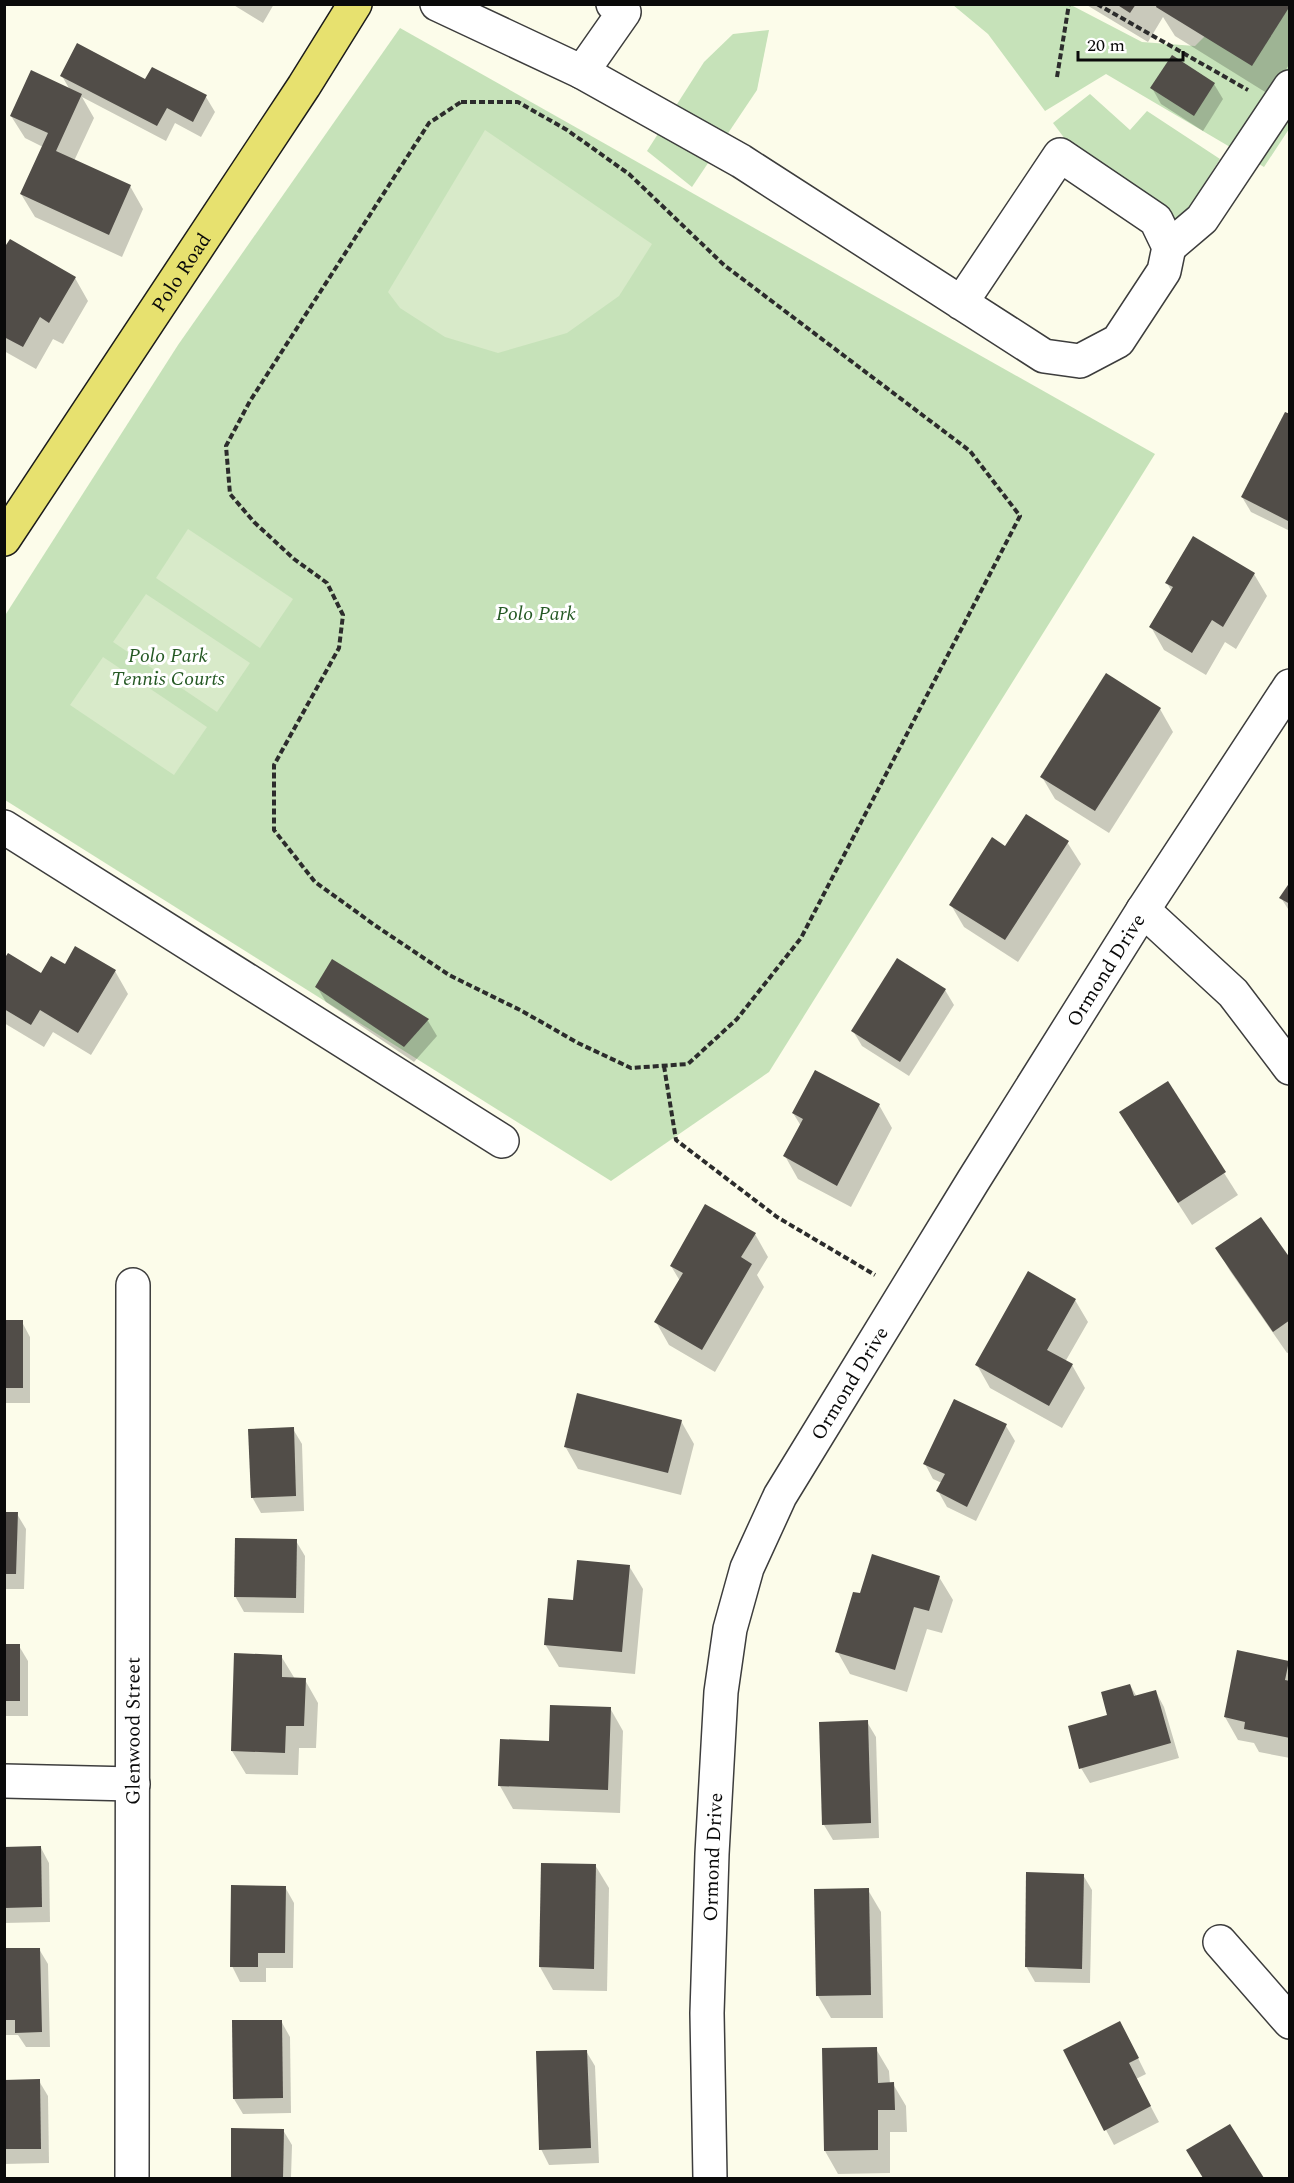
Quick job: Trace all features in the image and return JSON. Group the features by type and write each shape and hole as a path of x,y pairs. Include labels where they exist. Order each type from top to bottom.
{"main road":[{"name":"Polo Road","path":"4,539 355,4"}],"street":[{"path":"437,4 582,72 741,161 961,303 1044,356 1080,361 1118,341 1164,271 1169,247 1156,220 1060,155 961,303"},
{"path":"582,72 618,8"},
{"path":"1169,247 1202,219 1288,90"},
{"name":"Ormond Drive","path":"710,2178 707,2013 721,1692 730,1629 747,1568 780,1496 904,1293 1143,910 1290,686"},
{"path":"4,827 502,1141"},
{"path":"1143,910 1233,993 1290,1068"},
{"name":"Glenwood Street","path":"132,2178 133,1285"},
{"path":"4,1781 133,1784"},
{"path":"1220,1942 1290,2022"}],"path":[{"path":"1057,77 1069,4"},
{"path":"1097,4 1250,91 1288,90"},
{"path":"461,102 518,102 567,130 629,174 724,265 970,451 1020,516 801,939 729,1027 688,1064 664,1065 631,1068 578,1043 522,1011 449,975 315,882 274,830 274,765 339,648 344,615 327,583 294,559 254,522 230,494 226,446 250,401 429,123 461,102"},
{"path":"664,1065 676,1140 777,1217 904,1293"}],"green space":[{"path":"953,5 1071,5 1142,42 1195,46 1236,5 1289,5 1289,129 1264,167 1106,74 1045,111 988,34"},
{"name":"Polo Park","path":"400,28 1155,454 769,1072 611,1181 5,800 4,617 178,345"},
{"path":"769,30 757,90 692,187 647,151 704,62 733,34"},
{"path":"1090,94 1130,130 1147,111 1220,159 1179,224 1086,167 1053,123"},
{"path":"485,130 652,244 619,296 567,333 498,353 445,337 400,308 388,292"},
{"path":"188,529 293,599 260,648 156,578"},
{"name":"Polo Park Tennis Courts","path":"146,594 250,663 217,712 113,642"},
{"path":"103,657 207,727 174,775 70,705"}],"building":[{"path":"1116,4 1136,4 1130,13"},
{"path":"1157,4 1290,4 1290,6 1252,66 1156,7"},
{"path":"77,43 145,79 152,67 207,95 193,122 167,108 157,126 60,76"},
{"path":"1172,55 1215,83 1194,116 1150,88"},
{"path":"31,70 82,94 56,151 131,185 109,235 20,194 48,133 10,116"},
{"path":"10,239 76,277 49,323 40,317 23,347 4,337 4,248"},
{"path":"1285,412 1290,414 1290,522 1241,497"},
{"path":"1193,536 1255,573 1223,627 1212,620 1192,653 1149,627 1173,587 1165,583"},
{"path":"1106,673 1161,708 1095,811 1040,777"},
{"path":"1026,814 1069,841 1005,940 949,905 992,837 1005,846"},
{"path":"1290,882 1290,904 1279,898"},
{"path":"75,946 116,970 78,1033 40,1010 31,1025 4,1009 4,959 8,953 41,973 51,956 65,964"},
{"path":"897,958 946,989 900,1062 851,1031"},
{"path":"332,959 429,1019 404,1047 315,987"},
{"path":"815,1070 880,1104 837,1186 783,1156 803,1119 792,1113"},
{"path":"1168,1081 1226,1172 1178,1203 1119,1112"},
{"path":"705,1204 756,1233 741,1257 752,1264 702,1350 654,1322 683,1273 670,1266"},
{"path":"1261,1217 1290,1258 1290,1320 1273,1332 1215,1248"},
{"path":"1028,1271 1076,1299 1047,1350 1073,1364 1049,1406 975,1365"},
{"path":"4,1320 23,1320 23,1388 4,1388"},
{"path":"577,1393 682,1420 668,1473 564,1447"},
{"path":"954,1399 1007,1424 967,1507 936,1491 945,1474 923,1464"},
{"path":"294,1427 296,1496 251,1498 248,1429"},
{"path":"4,1512 18,1512 16,1574 4,1574"},
{"path":"235,1538 297,1539 296,1598 234,1597"},
{"path":"872,1554 940,1576 929,1611 914,1607 895,1670 835,1652 853,1592 860,1593"},
{"path":"577,1560 630,1565 622,1652 544,1645 548,1598 573,1600"},
{"path":"4,1644 20,1644 20,1701 4,1701"},
{"path":"1237,1650 1289,1661 1285,1680 1290,1681 1290,1738 1244,1729 1245,1722 1224,1717"},
{"path":"234,1653 282,1655 282,1677 306,1678 304,1726 286,1726 285,1753 231,1751"},
{"path":"1130,1684 1134,1696 1156,1690 1171,1743 1079,1769 1068,1726 1107,1715 1101,1692"},
{"path":"550,1705 611,1707 608,1790 498,1786 500,1739 549,1741"},
{"path":"868,1720 871,1823 822,1825 819,1722"},
{"path":"41,1846 42,1907 4,1908 4,1847"},
{"path":"541,1863 596,1864 594,1969 539,1967"},
{"path":"1026,1872 1084,1874 1082,1969 1025,1967"},
{"path":"231,1885 286,1886 285,1953 258,1953 258,1967 230,1967"},
{"path":"869,1888 871,1995 816,1996 814,1889"},
{"path":"4,1948 40,1948 42,2032 15,2033 15,2020 4,2020"},
{"path":"232,2020 282,2020 283,2098 233,2099"},
{"path":"1120,2021 1139,2058 1129,2063 1151,2106 1104,2131 1063,2050"},
{"path":"877,2047 878,2083 894,2082 895,2110 878,2110 878,2150 824,2151 822,2048"},
{"path":"587,2050 591,2148 539,2150 536,2051"},
{"path":"40,2079 41,2149 4,2149 4,2080"},
{"path":"1230,2124 1264,2178 1203,2178 1186,2150"},
{"path":"231,2128 284,2129 283,2178 231,2178"}]}
